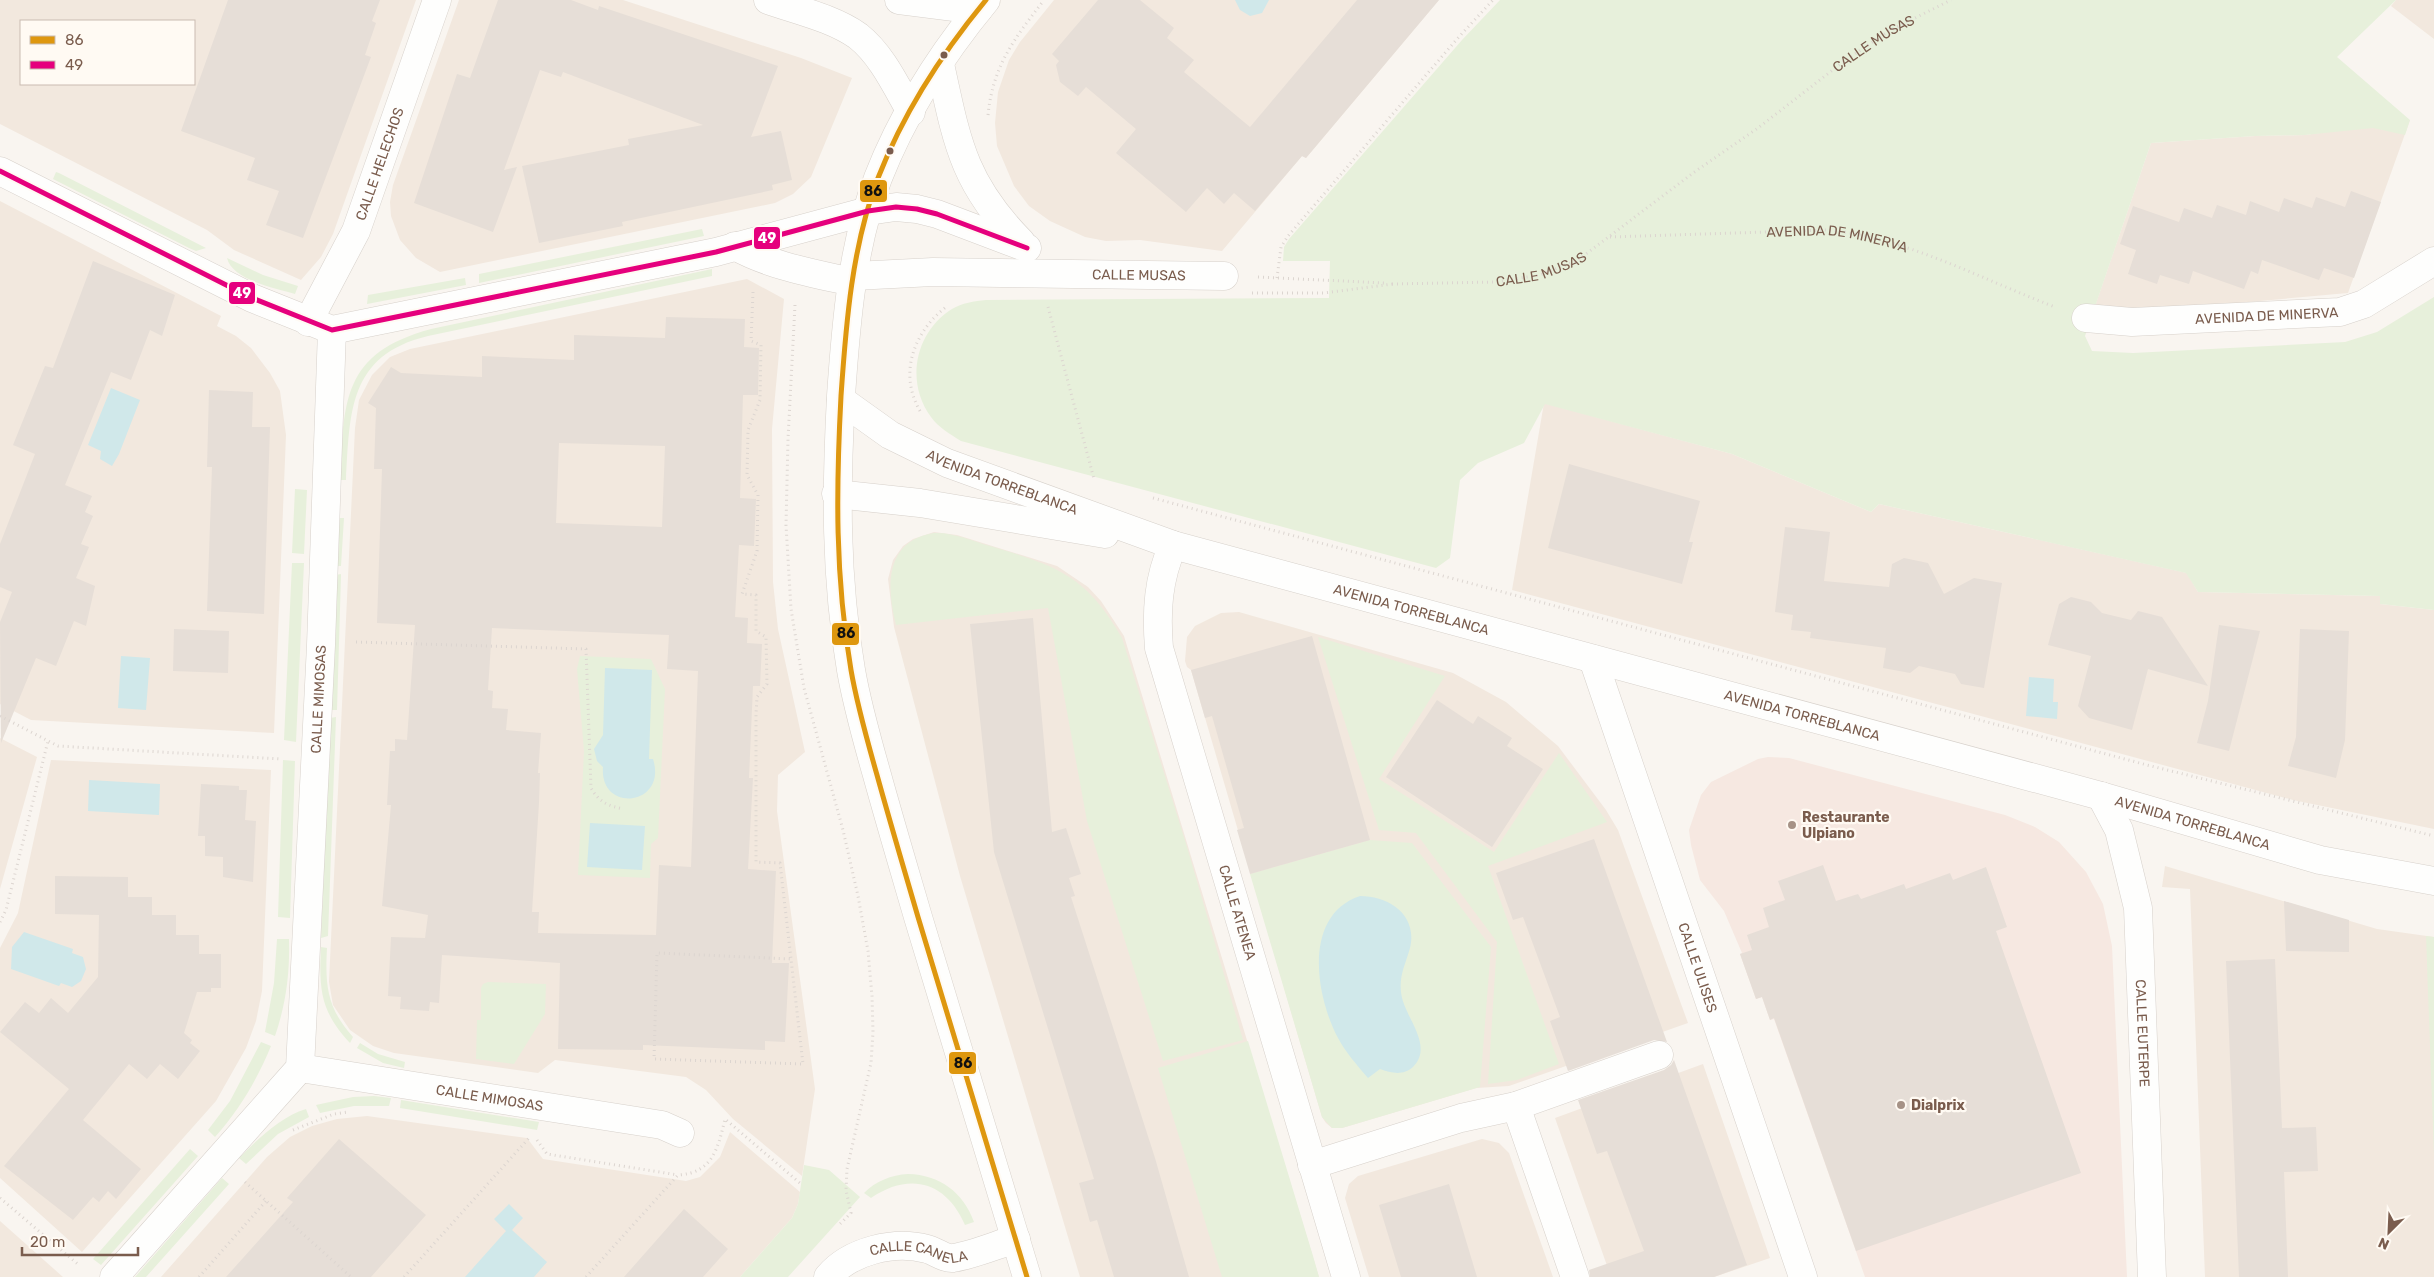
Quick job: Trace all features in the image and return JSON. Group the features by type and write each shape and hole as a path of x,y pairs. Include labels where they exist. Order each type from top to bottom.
{"street":[{"name":"CALLE HELECHOS","path":"320,326 356,231 437,0"},
{"path":"768,0 830,22 857,36 875,53 910,112"},
{"path":"899,0 982,5"},
{"path":"982,5 940,64 910,112 891,149 868,210 853,279 846,329 836,494 841,607 858,701 901,860 1027,1277"},
{"path":"940,64 953,124 972,181 1002,223 1050,272"},
{"path":"0,171 252,298 320,326 716,252 868,210 896,207 917,208 1027,248"},
{"name":"CALLE MUSAS","path":"735,246 754,257 778,265 853,279 933,272 1050,272 1234,285"},
{"name":"AVENIDA DE MINERVA","path":"2086,318 2132,322 2340,312 2364,304 2434,262"},
{"name":"CALLE MIMOSAS","path":"320,326 321,645 300,1068 662,1125 680,1133"},
{"name":"AVENIDA TORREBLANCA","path":"841,400 890,435 947,463 1173,545 2101,796 2320,860 2434,881"},
{"name":"AVENIDA TORREBLANCA","path":"836,494 920,503 1173,545"},
{"name":"CALLE ATENEA","path":"1173,545 1163,568 1158,596 1159,648 1346,1277"},
{"name":"CALLE ULISES","path":"1593,659 1803,1277"},
{"name":"CALLE EUTERPE","path":"2101,796 2119,830 2138,908 2152,1277"},
{"path":"1312,1165 1461,1118 1516,1106 1659,1055"},
{"path":"114,1277 300,1068"},
{"path":"1516,1106 1575,1277"},
{"name":"CALLE CANELA","path":"828,1277 835,1269 852,1257 885,1248 908,1246 928,1249 954,1268 1016,1239"}],"path":[{"path":"989,124 990,94 996,73 1018,34 1044,0"},
{"path":"1278,278 1281,247 1288,236 1457,39 1493,0"},
{"name":"CALLE MUSAS","path":"1234,285 1278,278 1393,284 1496,282 1540,275 1578,260 1843,62 1889,31 1951,0"},
{"name":"AVENIDA DE MINERVA","path":"1610,237 1828,230 1860,233 1894,243 2053,306"},
{"path":"753,282 751,341 761,345 760,400 748,430 747,475 758,495 757,551 742,594 756,596 756,631 766,637 767,684 757,697 756,714 756,862 780,863 792,959 803,1064 654,1059 657,953 792,959"},
{"path":"1234,285 1324,293 1393,284"},
{"path":"794,300 786,525 791,609 804,688 843,830 858,896 868,951 872,996 873,1032 871,1062 847,1169 846,1190 851,1213"},
{"path":"923,416 916,404 910,385 909,365 922,330 936,314 950,304"},
{"path":"1047,304 1095,483 1085,480"},
{"path":"1152,498 2138,763 2301,805 2434,836"},
{"path":"354,642 586,649 591,788 598,799 611,806 624,809"},
{"path":"0,716 58,746 314,761"},
{"path":"0,922 6,910 48,741"},
{"path":"291,1132 305,1124 334,1114 354,1112"},
{"path":"522,1132 532,1134 547,1154 678,1175 698,1170 713,1158 725,1119 801,1184"},
{"path":"404,1277 532,1134"},
{"path":"586,1277 678,1175"},
{"path":"241,1178 351,1277"},
{"path":"0,1198 80,1266"},
{"path":"199,1277 266,1201"}],"shaded area":[{"path":"0,0 416,0 333,234 321,257 301,280 234,250 207,230 0,124"},
{"path":"459,0 623,0 801,58 852,78 811,177 793,194 775,203 440,272 416,258 400,240 391,216 390,202 393,185"},
{"path":"1054,0 1439,0 1306,158 1302,156 1222,251 1140,240 1106,241 1085,237 1050,221 1029,206 1014,186 997,146 995,123 998,92 1009,60 1020,42"},
{"path":"2396,0 2434,0 2434,39 2391,6"},
{"path":"2410,120 2348,293 2148,311 2093,312 2151,143 2255,136 2305,135"},
{"path":"0,201 221,316 217,326 236,336 251,348 270,373 280,391 286,435 274,733 31,720 0,704"},
{"path":"747,279 784,299 772,429 773,582 778,629 805,752 778,775 777,811 815,1089 802,1176 733,1119 706,1090 686,1077 555,1060 538,1073 394,1053 373,1046 350,1030 333,1005 329,982 355,428 359,400 372,375 390,357 410,349"},
{"path":"1544,403 1732,454 1871,512 1879,504 2187,573 2198,592 2380,596 2380,604 2434,610 2434,829 2293,800 1512,590"},
{"path":"934,532 957,535 1057,566 1088,587 1101,601 1124,636 1319,1277 1080,1277 960,876 894,627 888,579 893,560 903,546 913,539"},
{"path":"1239,612 1453,673 1506,702 1558,746 1606,810 1618,830 1688,1023 1509,1086 1476,1088 1342,1128 1332,1128 1326,1123 1322,1117 1191,670 1187,667 1185,661 1187,637 1195,626 1221,613"},
{"path":"0,738 37,757 0,889"},
{"path":"1768,757 1789,758 2005,815 2035,827 2059,842 2086,872 2103,904 2112,946 2127,1277 1865,1277 1774,1019 1770,1020 1762,997 1756,999 1740,954 1742,953 1724,911 1700,880 1691,845 1689,830 1701,795 1711,782 1758,759"},
{"path":"51,760 271,770 262,991 256,1021 246,1048 216,1101 82,1252 0,1178 0,948 18,913"},
{"path":"2165,866 2377,929 2434,937 2434,1277 2205,1277 2190,889 2162,887"},
{"path":"1703,1064 1770,1258 1714,1277 1611,1277 1555,1118"},
{"path":"367,1116 527,1138 543,1159 686,1181 700,1177 720,1157 730,1132 800,1192 798,1204 792,1218 740,1277 161,1277 267,1157 290,1137 312,1126 337,1119"},
{"path":"1482,1139 1499,1143 1509,1153 1553,1277 1369,1277 1345,1198 1349,1184 1358,1176"},
{"path":"0,1221 63,1277 0,1277"}],"green space":[{"path":"1500,0 2396,0 2337,57 2410,120 2405,135 2373,128 2305,135 2255,136 2151,143 2085,336 2092,351 2133,353 2345,342 2377,332 2434,297 2434,610 2380,604 2380,596 2198,592 2186,573 1879,504 1871,512 1732,454 1545,404 1524,443 1478,463 1460,480 1450,558 1436,568 961,441 941,428 931,417 918,389 916,374 922,344 929,331 939,319 952,309 964,304 986,300 1329,298 1330,261 1283,261 1284,247 1462,40"},
{"path":"56,172 206,248 196,251 189,248 53,179"},
{"path":"702,229 704,236 479,283 479,274"},
{"path":"227,258 263,275 298,286 295,294 266,286 245,277 231,266"},
{"path":"712,269 712,276 428,336 402,345 382,357 368,372 358,390 349,432 346,480 340,480 343,426 347,404 354,384 364,366 380,352 402,339 431,329"},
{"path":"465,278 466,285 367,304 368,295"},
{"path":"295,489 307,490 304,554 292,553"},
{"path":"338,518 344,518 341,566 335,566"},
{"path":"934,533 955,535 1052,567 1082,586 1096,600 1122,638 1187,847 1243,1040 1163,1061 1087,821 1048,608 896,625 891,595 893,567 898,555 906,545 918,538"},
{"path":"292,563 304,563 296,742 284,740"},
{"path":"341,574 337,710 331,710 335,575"},
{"path":"1318,637 1445,676 1379,779 1494,852 1559,753 1607,822 1488,866 1559,1064 1517,1080 1488,1084 1497,942 1416,833 1379,830"},
{"path":"580,656 651,659 665,689 658,838 651,844 650,878 578,875 584,751 577,669"},
{"path":"336,717 328,936 321,938 330,718"},
{"path":"283,760 295,761 290,918 278,917"},
{"path":"1370,840 1412,843 1491,947 1480,1087 1342,1128 1332,1128 1322,1117 1250,874"},
{"path":"2426,936 2434,937 2434,1156"},
{"path":"277,939 289,939 289,952 285,1000 275,1036 265,1032 274,983"},
{"path":"321,947 327,948 327,985 333,1006 344,1026 353,1037 350,1043 327,1010 321,987"},
{"path":"488,982 546,984 545,1014 514,1064 476,1059 477,1020 481,1020 481,988 483,984"},
{"path":"1248,1041 1319,1277 1222,1277 1158,1068"},
{"path":"261,1042 271,1046 260,1071 240,1105 215,1137 208,1130 230,1101"},
{"path":"360,1043 378,1054 405,1062 404,1068 383,1063 357,1048"},
{"path":"374,1096 391,1098 389,1106 354,1106 320,1113 316,1105 353,1097"},
{"path":"401,1100 539,1122 537,1130 400,1108"},
{"path":"306,1109 309,1117 278,1134 246,1164 239,1158 278,1123"},
{"path":"190,1149 198,1156 101,1265 93,1259"},
{"path":"804,1165 829,1170 860,1197 788,1277 740,1277 792,1218 798,1204"},
{"path":"908,1174 930,1178 949,1187 964,1202 974,1222 965,1225 957,1210 948,1199 937,1190 925,1185 899,1185 871,1198 864,1193 884,1179"},
{"path":"222,1178 229,1184 146,1277 135,1277"}],"water":[{"path":"1235,0 1269,0 1262,13 1250,16 1240,10"},
{"path":"111,388 140,400 119,454 112,466 100,459 101,451 88,445"},
{"path":"121,656 150,658 146,710 118,708"},
{"path":"605,668 652,670 649,759 653,759 655,775 651,787 643,795 632,798 621,798 611,792 605,782 603,767 597,761 594,749 603,735"},
{"path":"2029,677 2054,679 2053,702 2058,702 2057,719 2026,716"},
{"path":"89,780 160,784 159,815 88,811"},
{"path":"590,823 645,826 642,870 587,867"},
{"path":"1360,896 1381,899 1391,904 1399,910 1410,926 1410,948 1402,975 1401,992 1416,1030 1421,1049 1419,1058 1409,1070 1397,1073 1380,1069 1368,1078 1348,1054 1330,1020 1320,979 1319,958 1322,938 1329,920 1342,906"},
{"path":"24,932 73,949 72,953 83,957 86,969 81,981 72,987 61,983 59,986 11,969 12,947"},
{"path":"509,1204 523,1218 512,1230 547,1262 534,1277 465,1277 506,1231 494,1219"}],"building":[{"path":"228,0 380,0 372,21 376,23 365,55 371,57 303,238 266,225 279,191 247,180 255,158 181,131"},
{"path":"498,0 571,0 598,10 599,6 778,66 751,137 781,131 792,180 772,185 773,190 622,222 623,226 539,243 522,166 629,145 628,139 703,125 563,72 561,77 540,70 504,170 517,167 493,232 414,203 457,74 470,78"},
{"path":"1098,0 1140,0 1174,28 1167,38 1194,60 1184,72 1250,127 1357,0 1439,0 1306,158 1302,156 1255,211 1234,193 1224,204 1207,188 1186,212 1116,153 1136,129 1086,87 1078,96 1060,82 1056,65 1059,61 1052,54"},
{"path":"2351,191 2381,202 2354,278 2324,268 2319,280 2262,260 2258,274 2251,271 2244,289 2193,271 2189,284 2160,275 2157,284 2128,274 2136,250 2120,244 2133,206 2179,222 2184,208 2212,218 2217,205 2246,215 2250,201 2279,212 2284,198 2312,208 2316,197 2345,207"},
{"path":"93,261 175,295 162,336 150,330 131,380 111,372 65,485 92,496 85,512 93,516 81,544 89,547 76,578 95,586 86,626 74,621 56,666 36,658 1,743 0,622 12,592 0,587 0,544 35,454 13,445 45,366 53,368"},
{"path":"666,317 745,319 744,347 759,348 758,395 743,395 740,498 756,499 754,546 739,545 735,617 748,618 747,643 762,644 760,686 753,686 749,778 753,778 748,869 776,871 772,963 789,963 785,1042 765,1041 765,1050 643,1045 643,1050 558,1049 560,963 442,955 439,1003 430,1002 429,1011 400,1009 401,997 388,996 391,937 425,938 428,915 382,906 391,805 387,805 390,751 395,751 395,739 407,740 415,625 377,623 382,469 374,469 376,408 368,403 391,367 401,373 482,377 482,356 574,360 574,335 665,338","holes":["559,443 665,446 662,527 556,523","492,628 669,635 667,669 698,671 691,867 659,865 656,935 538,933 539,912 532,912 539,803 540,773 538,773 541,733 506,730 508,709 492,708 493,691 488,690"]},
{"path":"209,390 253,392 252,427 270,427 264,614 207,611 212,467 207,467"},
{"path":"1569,464 1700,501 1689,542 1693,542 1682,584 1548,548"},
{"path":"1785,527 1830,532 1824,581 1889,587 1892,564 1904,558 1928,563 1944,594 1974,578 2002,583 1984,688 1961,684 1955,674 1919,666 1910,673 1883,668 1886,648 1810,638 1811,632 1791,630 1793,615 1775,612"},
{"path":"2071,597 2091,602 2102,613 2131,620 2138,611 2162,617 2208,686 2148,669 2132,730 2089,718 2078,706 2091,656 2048,645 2059,604"},
{"path":"1033,618 1052,832 1066,828 1081,874 1069,878 1075,896 1071,897 1155,1158 1189,1277 1114,1277 1097,1220 1090,1222 1079,1183 1094,1179 994,852 970,624"},
{"path":"2219,625 2260,631 2229,751 2197,743 2208,701"},
{"path":"174,629 229,631 228,673 173,671"},
{"path":"2300,629 2349,631 2345,740 2336,778 2288,766 2296,737"},
{"path":"1312,636 1370,840 1250,874 1237,830 1244,828 1212,716 1205,718 1191,670"},
{"path":"1437,700 1473,724 1478,716 1512,738 1507,746 1543,769 1492,847 1386,777"},
{"path":"201,784 239,786 239,790 247,790 245,820 256,821 253,882 223,877 223,857 205,856 205,836 198,836"},
{"path":"1594,839 1667,1042 1654,1040 1568,1071 1550,1021 1560,1017 1523,917 1513,920 1496,873"},
{"name":"Dialprix","path":"1823,865 1836,901 1858,894 1861,899 1904,884 1906,889 1950,873 1953,880 1986,867 2007,927 1996,931 2081,1173 1856,1251 1774,1018 1770,1020 1762,997 1756,999 1740,954 1752,950 1747,935 1769,927 1763,908 1785,900 1778,881"},
{"path":"55,876 128,877 128,897 152,897 152,915 176,915 176,935 199,935 199,954 221,954 221,988 211,988 211,992 197,992 184,1033 192,1040 190,1043 200,1051 178,1079 160,1064 147,1079 129,1064 83,1120 141,1169 116,1199 108,1191 99,1202 93,1197 73,1220 4,1166 69,1089 0,1032 25,1002 39,1013 51,998 68,1013 98,977 99,915 55,914"},
{"path":"2284,901 2349,920 2349,952 2286,951"},
{"path":"2275,959 2282,1128 2316,1127 2318,1171 2284,1172 2288,1277 2239,1277 2226,961"},
{"path":"1674,1060 1747,1265 1714,1277 1590,1277 1589,1270 1644,1251 1607,1151 1597,1154 1578,1100 1664,1070"},
{"path":"339,1139 426,1215 371,1277 226,1277 293,1202 287,1198"},
{"path":"1449,1184 1477,1277 1401,1277 1379,1205"},
{"path":"684,1209 728,1249 703,1277 624,1277"}],"transit line":[{"name":"86","path":"986,0 954,41 925,85 899,130 878,178 862,230 848,313 841,396 838,499 839,567 853,683 863,722 918,917 1027,1277"},
{"name":"49","path":"0,171 252,298 332,330 716,252 868,211 896,207 917,209 937,214 1027,248"}],"place":[{"name":"Restaurante Ulpiano","path":"1792,825"},
{"name":"Dialprix","path":"1901,1105"}]}
